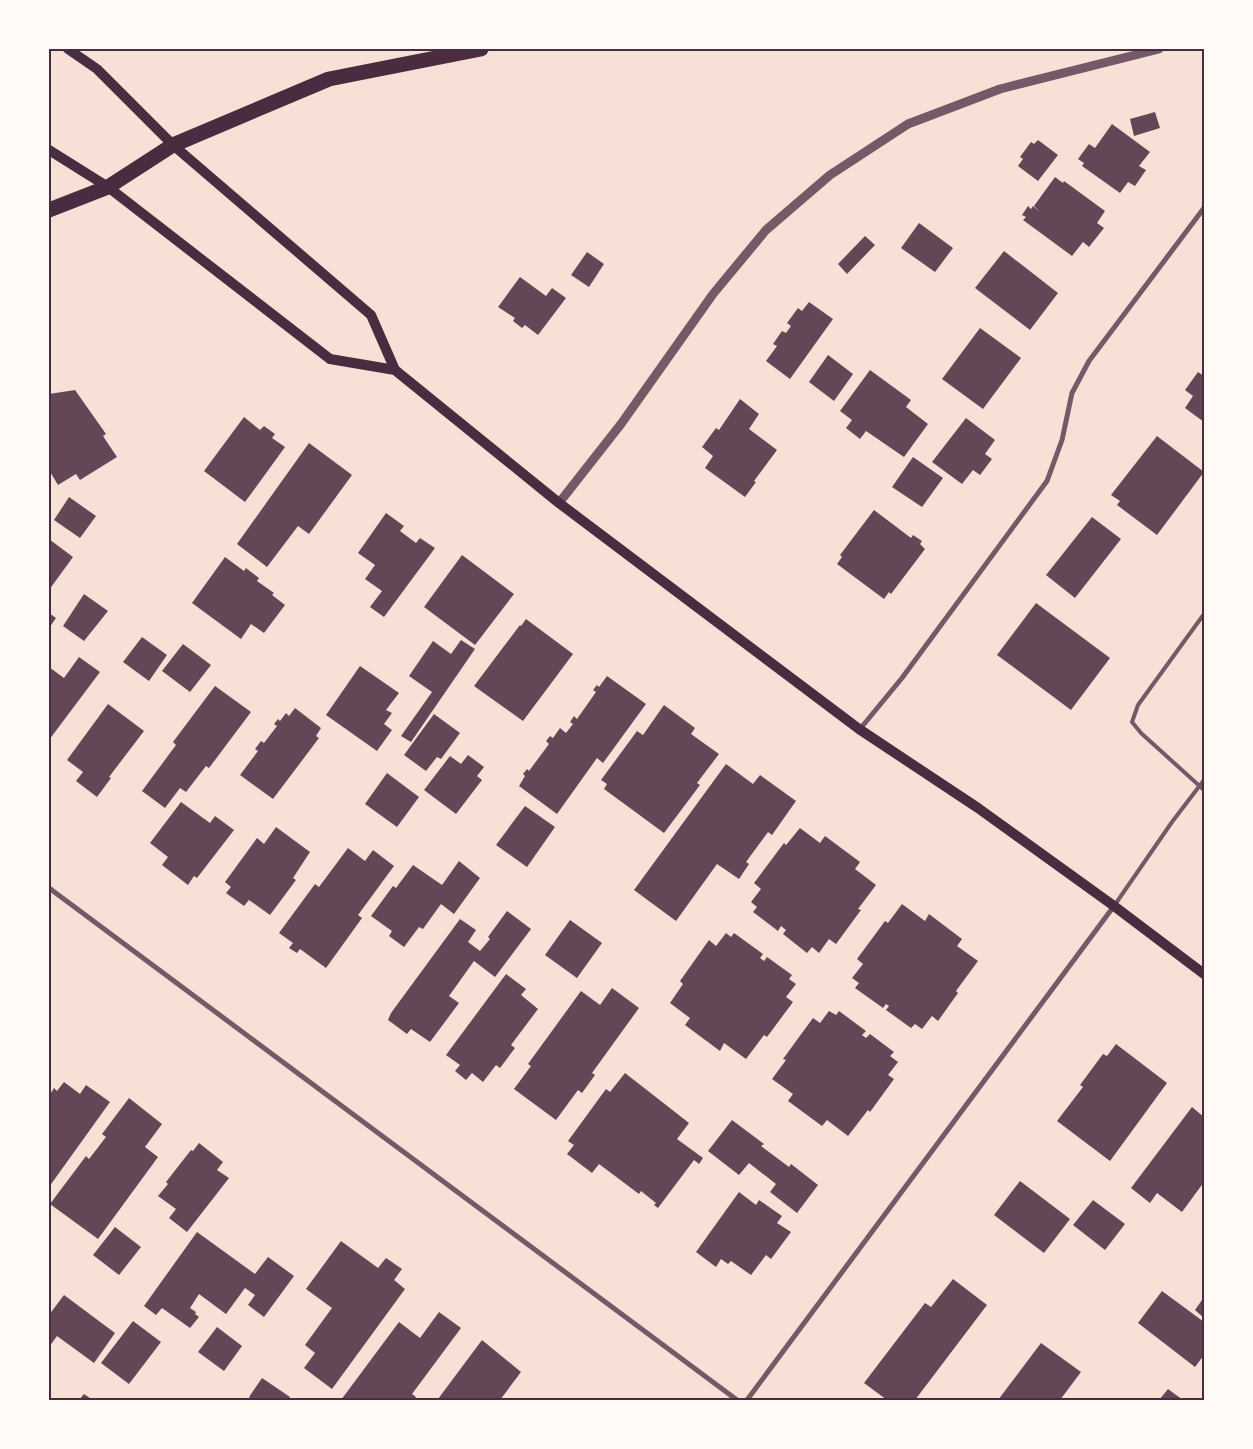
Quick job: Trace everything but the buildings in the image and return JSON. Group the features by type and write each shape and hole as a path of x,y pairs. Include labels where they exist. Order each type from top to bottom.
{"highway":[{"path":"49,210 108,186 173,146 329,79 481,49"}],"main road":[{"path":"68,49 97,69 173,146 371,315 394,370 559,503 859,729 978,808 1114,906 1204,974"},
{"path":"49,150 108,186 330,359 394,370"}],"street":[{"path":"559,503 621,424 713,294 766,230 830,175 908,124 1000,89 1159,49"},
{"path":"859,729 902,678 1047,481 1062,440 1072,393 1089,361 1204,208"},
{"path":"49,888 737,1400"},
{"path":"746,1400 1114,906"}],"lane":[{"path":"1204,614 1138,705 1132,722 1140,733 1204,790"},
{"path":"1114,906 1172,822 1204,780"}]}
